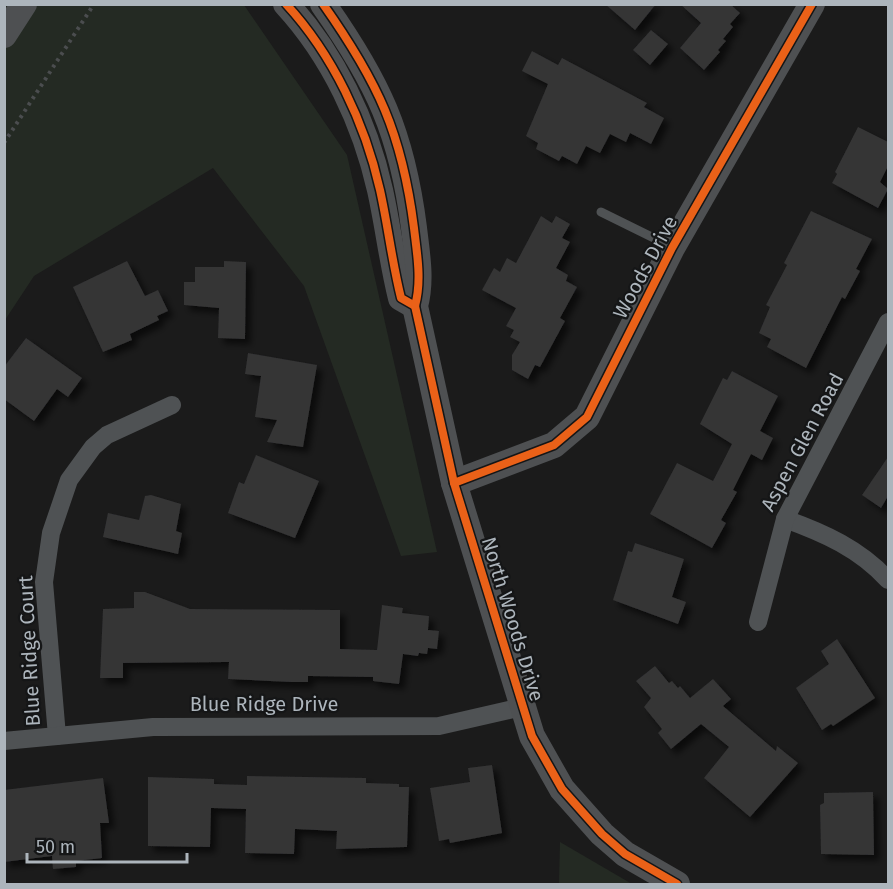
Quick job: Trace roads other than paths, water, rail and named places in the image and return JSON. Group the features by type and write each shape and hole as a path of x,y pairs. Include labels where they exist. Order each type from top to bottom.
{"street":[{"path":"4,35 24,4"},
{"name":"North Woods Drive","path":"286,4 327,60 363,129 380,190 401,297 415,306"},
{"name":"North Woods Drive","path":"323,4 374,82 399,144 417,251 419,289 415,306 454,483 522,707 546,763 581,812 626,854 677,885"},
{"name":"Woods Drive","path":"454,483 554,445 587,417 672,248 812,4"},
{"name":"Aspen Glen Road","path":"758,622 785,519 863,375 888,321"},
{"name":"Blue Ridge Court","path":"57,736 44,582 51,533 69,480 93,447 107,435 172,405"},
{"path":"785,519 822,532 847,546 888,580"},
{"name":"Blue Ridge Drive","path":"4,741 153,727 439,726 522,707"}],"lane":[{"path":"601,212 672,248"}]}
